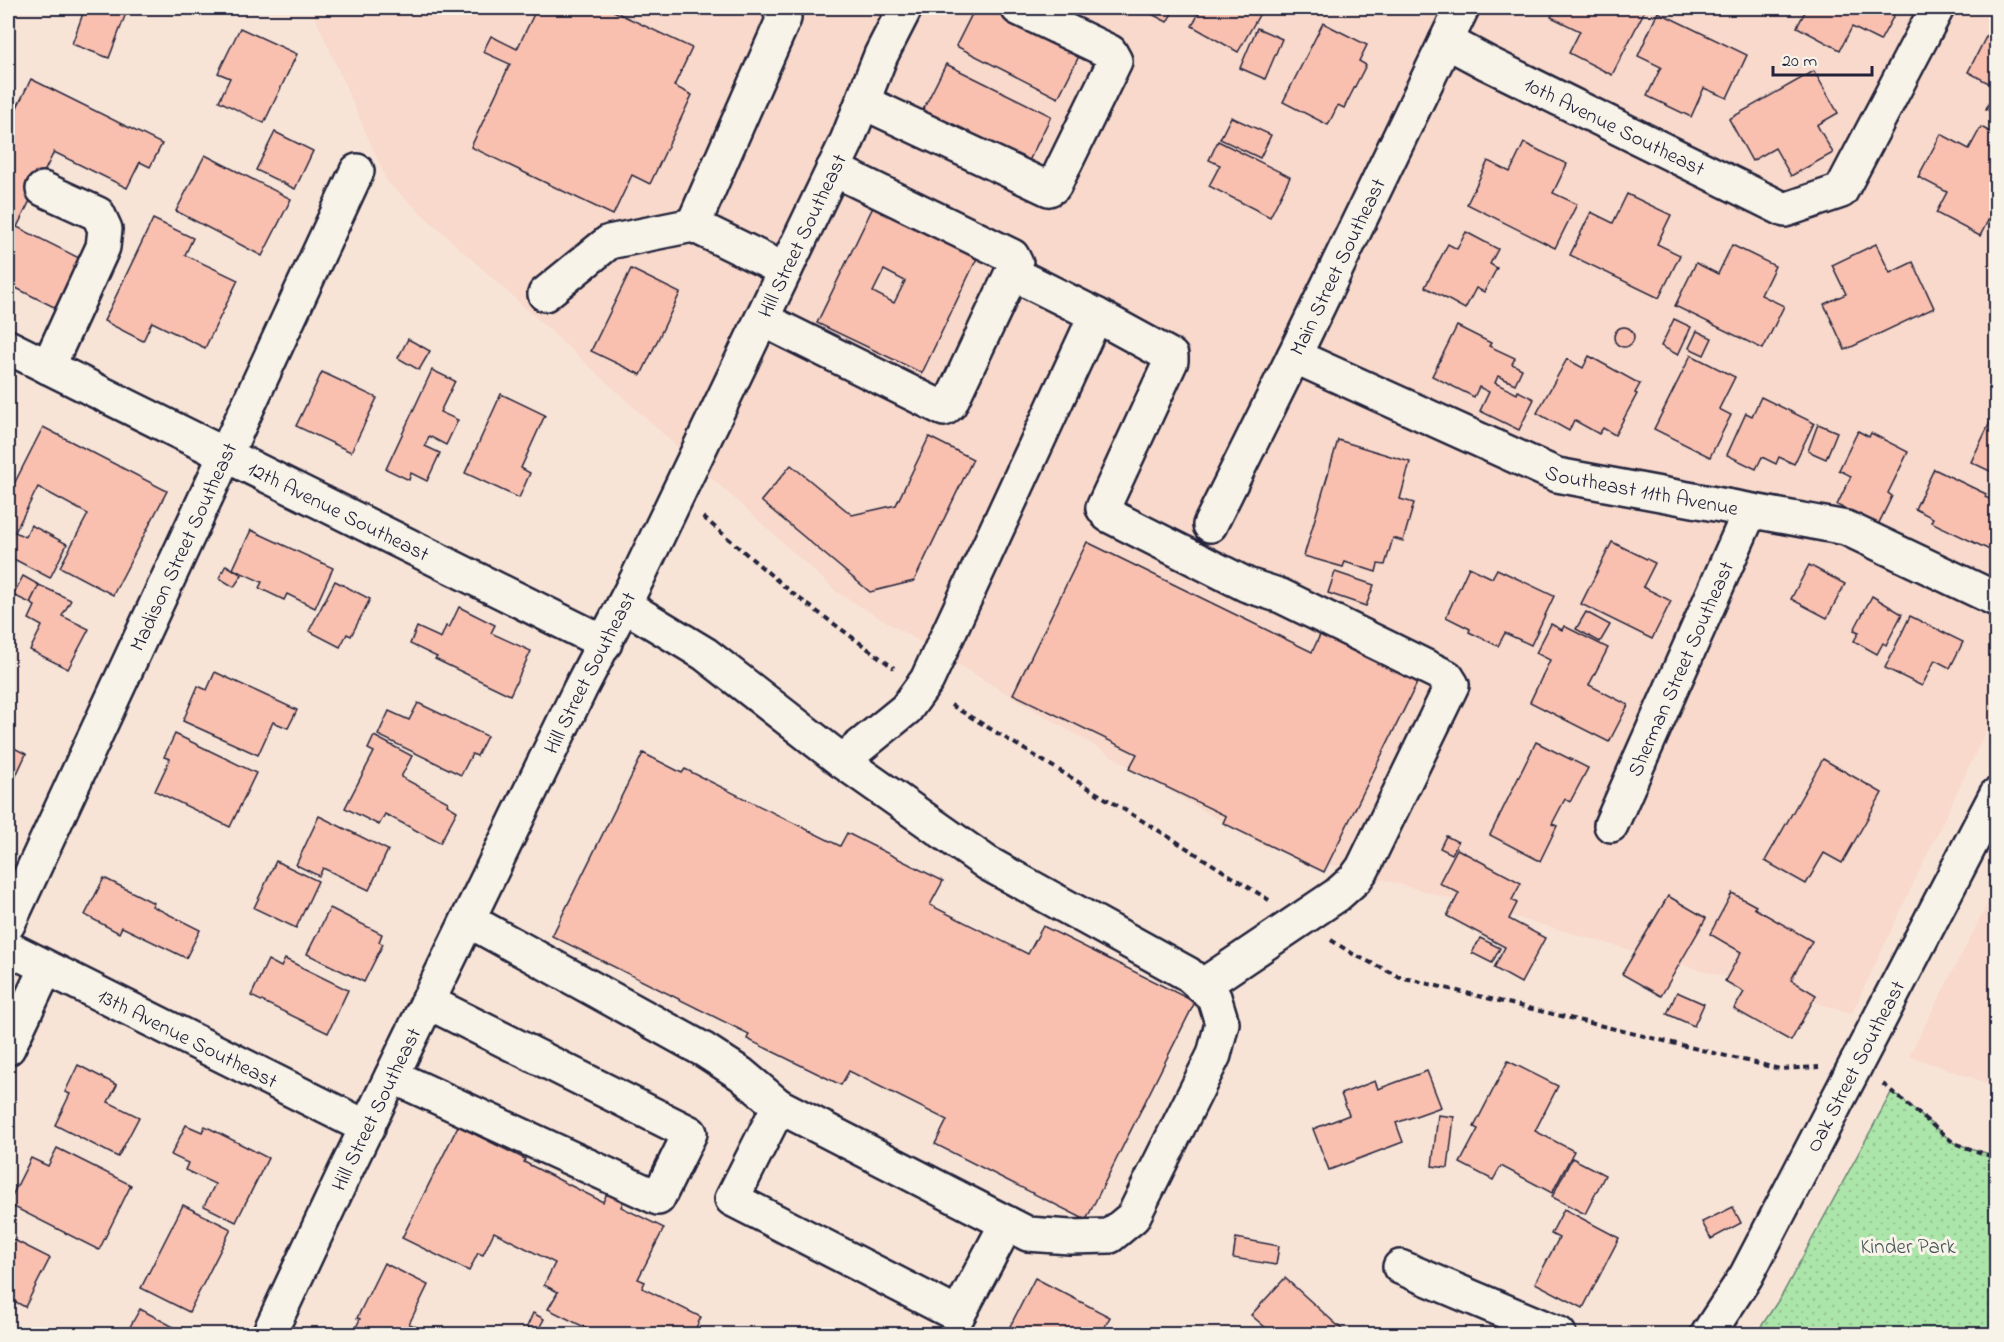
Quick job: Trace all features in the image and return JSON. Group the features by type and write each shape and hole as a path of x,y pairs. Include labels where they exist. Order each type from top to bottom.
{"street":[{"path":"693,225 784,18 779,8"},
{"name":"Hill Street Southeast","path":"268,1335 580,689 624,605 762,319 833,169 863,102 881,54 905,8"},
{"path":"863,102 1049,189 1053,186 1115,61 1110,52 1018,8"},
{"name":"Main Street Southeast","path":"1210,525 1462,8"},
{"name":"10th Avenue Southeast","path":"1446,41 1785,210 1841,191 1937,8"},
{"path":"762,319 944,409 950,404 1016,264 1012,256 833,169"},
{"name":"Madison Street Southeast","path":"8,924 357,171"},
{"path":"43,189 98,214 105,229 103,247 48,367"},
{"path":"545,294 609,242 693,225 785,270"},
{"path":"1012,273 1171,356 1171,361 1103,507 1108,515 1247,585 1281,596 1448,677 1452,685 1363,868 1355,879 1337,895 1202,986"},
{"path":"842,761 906,709 927,680 1096,315"},
{"name":"12th Avenue Southeast","path":"8,347 605,643"},
{"name":"Southeast 11th Avenue","path":"1294,356 1557,475 1846,528 1996,599"},
{"name":"Sherman Street Southeast","path":"1611,825 1750,511"},
{"path":"468,920 704,1050 741,1074 779,1106 1028,1234 1070,1237 1110,1236 1133,1217 1214,1054 1222,1023 1214,997 1188,974 987,863 842,761 705,654 624,605"},
{"name":"Oak Street Southeast","path":"1708,1335 1746,1276 1996,795"},
{"name":"13th Avenue Southeast","path":"8,948 368,1128"},
{"path":"8,1048 46,968"},
{"path":"392,1076 658,1198 690,1134 428,1002"},
{"path":"779,1106 732,1199 938,1305 958,1315 1007,1223"},
{"path":"1400,1267 1559,1335"}],"shaded area":[{"path":"311,8 1996,8 1996,710 1852,1013 1261,845 838,593 388,183"},
{"path":"1996,888 1996,1086 1909,1056"}],"green space":[{"name":"Kinder Park","path":"1891,1093 1899,1097 1954,1143 1996,1156 1996,1334 1756,1334 1782,1295"}],"building":[{"path":"85,8 128,8 109,58 72,44"},
{"path":"537,8 607,8 692,48 674,86 692,95 650,184 632,175 613,215 471,147 510,64 483,52 491,36 517,49"},
{"path":"975,8 1001,8 1083,48 1058,98 956,46"},
{"path":"1050,8 1080,8 1074,19"},
{"path":"1143,8 1175,8 1167,22"},
{"path":"1202,8 1263,8 1238,52 1192,26"},
{"path":"1556,8 1646,8 1612,75 1569,53 1580,31 1551,17"},
{"path":"1807,8 1898,8 1880,41 1852,27 1840,50 1797,27"},
{"path":"1658,12 1747,55 1727,98 1704,88 1691,117 1647,96 1661,67 1638,56"},
{"path":"1323,23 1367,45 1359,61 1366,65 1344,108 1338,105 1328,125 1283,102"},
{"path":"240,28 297,54 264,123 219,101 230,78 218,73"},
{"path":"1257,28 1282,39 1265,79 1240,68"},
{"path":"1990,29 1996,32 1996,87 1968,72"},
{"path":"946,64 1051,116 1027,165 922,112"},
{"path":"1814,71 1838,113 1817,125 1833,153 1791,176 1775,148 1752,161 1729,119"},
{"path":"31,79 162,144 150,167 140,162 127,188 54,152 17,227 89,263 64,312 8,284 8,126"},
{"path":"1996,88 1996,114 1986,109"},
{"path":"1231,117 1271,135 1260,158 1220,139"},
{"path":"1981,127 1996,135 1996,205 1980,236 1936,213 1947,192 1918,177 1941,134 1969,149"},
{"path":"275,132 313,151 295,189 256,170"},
{"path":"1218,141 1290,177 1270,217 1209,186 1220,165 1209,160"},
{"path":"1524,143 1567,164 1553,193 1577,204 1555,248 1467,204 1488,161 1510,172"},
{"path":"205,155 291,199 262,256 176,211"},
{"path":"1627,194 1671,215 1657,244 1680,255 1659,298 1570,255 1591,212 1613,223"},
{"path":"875,203 979,254 922,373 817,323","holes":["884,270 905,281 894,303 873,292"]},
{"path":"153,219 193,238 185,255 238,280 205,348 152,322 143,341 104,321"},
{"path":"1466,232 1498,249 1490,264 1497,268 1484,292 1476,288 1465,309 1425,287 1448,244 1457,249"},
{"path":"1876,244 1890,273 1913,262 1934,308 1845,350 1824,304 1846,294 1832,265"},
{"path":"1732,245 1775,266 1761,295 1784,306 1763,349 1675,306 1696,263 1718,274"},
{"path":"631,269 680,293 641,375 591,351"},
{"path":"1674,319 1691,327 1678,355 1661,346"},
{"path":"1457,326 1491,343 1489,346 1515,358 1512,364 1522,369 1515,384 1498,376 1495,383 1517,394 1518,391 1534,399 1519,430 1480,411 1489,392 1479,387 1474,397 1432,376"},
{"path":"1624,327 1631,330 1634,337 1631,344 1624,347 1617,344 1614,337 1617,330"},
{"path":"1697,331 1712,338 1704,355 1689,348"},
{"path":"408,339 430,351 419,370 398,358"},
{"path":"1691,355 1735,377 1719,409 1731,415 1710,457 1654,429"},
{"path":"1589,356 1640,384 1615,435 1603,428 1599,434 1574,420 1569,431 1537,413 1567,359 1583,368"},
{"path":"432,370 455,381 440,412 458,420 446,445 429,436 425,446 440,453 427,481 411,473 409,480 386,469"},
{"path":"322,372 377,398 351,452 296,426"},
{"path":"501,394 545,415 521,468 530,473 519,498 465,473"},
{"path":"1761,397 1814,423 1794,464 1779,457 1776,464 1762,457 1756,469 1727,455 1746,413 1752,416"},
{"path":"1996,410 1996,474 1971,462"},
{"path":"1818,424 1837,432 1826,459 1808,451"},
{"path":"43,427 167,491 113,595 60,567 88,514 38,487 15,532 25,537 31,525 67,544 50,578 8,556 8,496"},
{"path":"1858,431 1869,437 1871,433 1908,452 1888,493 1892,496 1878,525 1837,505 1851,476 1839,470"},
{"path":"929,437 973,459 914,581 870,592 761,501 791,465 852,515 896,505"},
{"path":"1338,440 1410,462 1400,499 1414,503 1403,541 1393,538 1385,565 1378,564 1376,572 1345,562 1343,567 1304,556"},
{"path":"1934,469 1986,494 1985,497 1996,502 1996,553 1931,522 1933,518 1915,509"},
{"path":"251,530 333,568 315,608 287,594 284,600 259,588 262,582 233,569"},
{"path":"1087,542 1312,652 1321,633 1418,681 1324,872 1223,823 1226,816 1129,769 1137,754 1013,694"},
{"path":"1612,542 1655,563 1643,587 1671,601 1652,639 1581,604"},
{"path":"226,565 242,575 234,587 219,578"},
{"path":"1809,565 1845,584 1827,618 1791,599"},
{"path":"1469,567 1492,578 1497,569 1554,596 1531,645 1505,633 1498,646 1469,632 1470,629 1446,617"},
{"path":"1335,572 1374,585 1366,606 1328,593"},
{"path":"23,576 39,585 30,603 13,595"},
{"path":"335,581 370,599 351,636 347,634 340,647 309,631"},
{"path":"39,585 71,600 62,616 89,629 68,669 30,650 42,626 29,619 35,606 30,603"},
{"path":"1872,596 1902,614 1886,645 1883,643 1877,654 1854,641 1859,632 1854,630"},
{"path":"459,607 495,625 491,633 531,651 510,695 435,659 437,657 410,644 417,627 441,638 446,626 449,628"},
{"path":"1586,612 1610,625 1600,642 1576,629"},
{"path":"1910,616 1963,642 1950,668 1935,660 1922,686 1885,668"},
{"path":"1551,624 1562,630 1564,626 1608,648 1589,685 1628,705 1609,742 1530,702 1550,660 1536,653"},
{"path":"215,672 297,710 288,728 273,722 258,755 183,721 198,686 207,690"},
{"path":"418,703 487,736 477,756 472,754 461,775 378,735 389,711 409,720"},
{"path":"175,734 256,773 230,827 155,791 170,759 164,757"},
{"path":"374,736 412,756 401,777 448,802 447,805 457,811 440,843 385,814 379,825 345,808 374,752 368,749"},
{"path":"1536,742 1588,768 1570,802 1565,799 1552,824 1557,826 1540,861 1490,835"},
{"path":"8,745 26,754 14,780 8,778"},
{"path":"643,753 682,773 685,769 840,846 847,833 943,881 930,905 1028,954 1043,926 1195,1002 1086,1220 935,1144 947,1120 849,1071 841,1085 747,1039 749,1034 552,936"},
{"path":"1823,759 1882,793 1842,863 1824,853 1806,884 1765,861"},
{"path":"319,816 388,850 369,890 323,868 319,876 296,865"},
{"path":"1446,836 1458,842 1452,854 1440,848"},
{"path":"1457,849 1521,883 1512,900 1517,903 1509,919 1545,938 1521,983 1494,968 1505,947 1447,916 1459,893 1439,883"},
{"path":"276,861 318,881 296,928 254,908"},
{"path":"104,878 154,903 152,906 200,930 186,958 122,927 119,933 85,915"},
{"path":"1732,893 1812,941 1791,980 1816,995 1791,1041 1734,1009 1744,992 1725,981 1741,952 1710,934"},
{"path":"1668,896 1706,918 1661,996 1622,974"},
{"path":"330,908 382,934 379,942 383,944 364,982 307,954"},
{"path":"1480,938 1500,948 1492,963 1472,953"},
{"path":"285,959 348,990 328,1033 251,996 268,960 281,967"},
{"path":"1677,992 1704,1004 1694,1026 1667,1014"},
{"path":"1508,1061 1558,1086 1535,1131 1574,1151 1552,1193 1501,1166 1493,1180 1460,1163 1478,1129 1474,1127"},
{"path":"78,1065 117,1085 108,1102 139,1117 118,1157 55,1125 70,1094 65,1092"},
{"path":"1427,1071 1441,1107 1396,1123 1403,1142 1329,1170 1313,1129 1349,1115 1341,1094 1375,1081 1378,1089"},
{"path":"1438,1115 1454,1117 1448,1168 1432,1166"},
{"path":"186,1125 202,1132 205,1126 268,1158 236,1222 204,1206 215,1184 185,1170 188,1163 171,1155"},
{"path":"458,1126 525,1159 524,1162 603,1202 609,1189 625,1197 621,1207 664,1228 638,1279 645,1282 642,1288 701,1317 693,1334 598,1334 548,1309 558,1292 544,1285 555,1263 494,1232 483,1255 478,1253 469,1271 402,1238"},
{"path":"57,1148 131,1185 99,1250 8,1204 31,1158 48,1166"},
{"path":"1572,1158 1605,1175 1585,1214 1552,1197"},
{"path":"183,1205 231,1229 189,1312 141,1288"},
{"path":"1733,1207 1741,1223 1711,1239 1702,1222"},
{"path":"1564,1209 1619,1238 1583,1308 1535,1283 1559,1238 1551,1234"},
{"path":"8,1237 50,1258 25,1307 16,1302 8,1318"},
{"path":"1236,1238 1279,1246 1276,1265 1233,1258"},
{"path":"384,1263 428,1285 409,1324 415,1326 411,1334 353,1334 360,1319 357,1318"},
{"path":"1035,1278 1110,1317 1101,1334 1072,1334 1065,1331 1063,1334 1006,1334"},
{"path":"1285,1278 1347,1334 1273,1334 1251,1315"},
{"path":"140,1309 183,1332 182,1334 126,1334"},
{"path":"533,1313 544,1319 537,1332 527,1327"}]}
